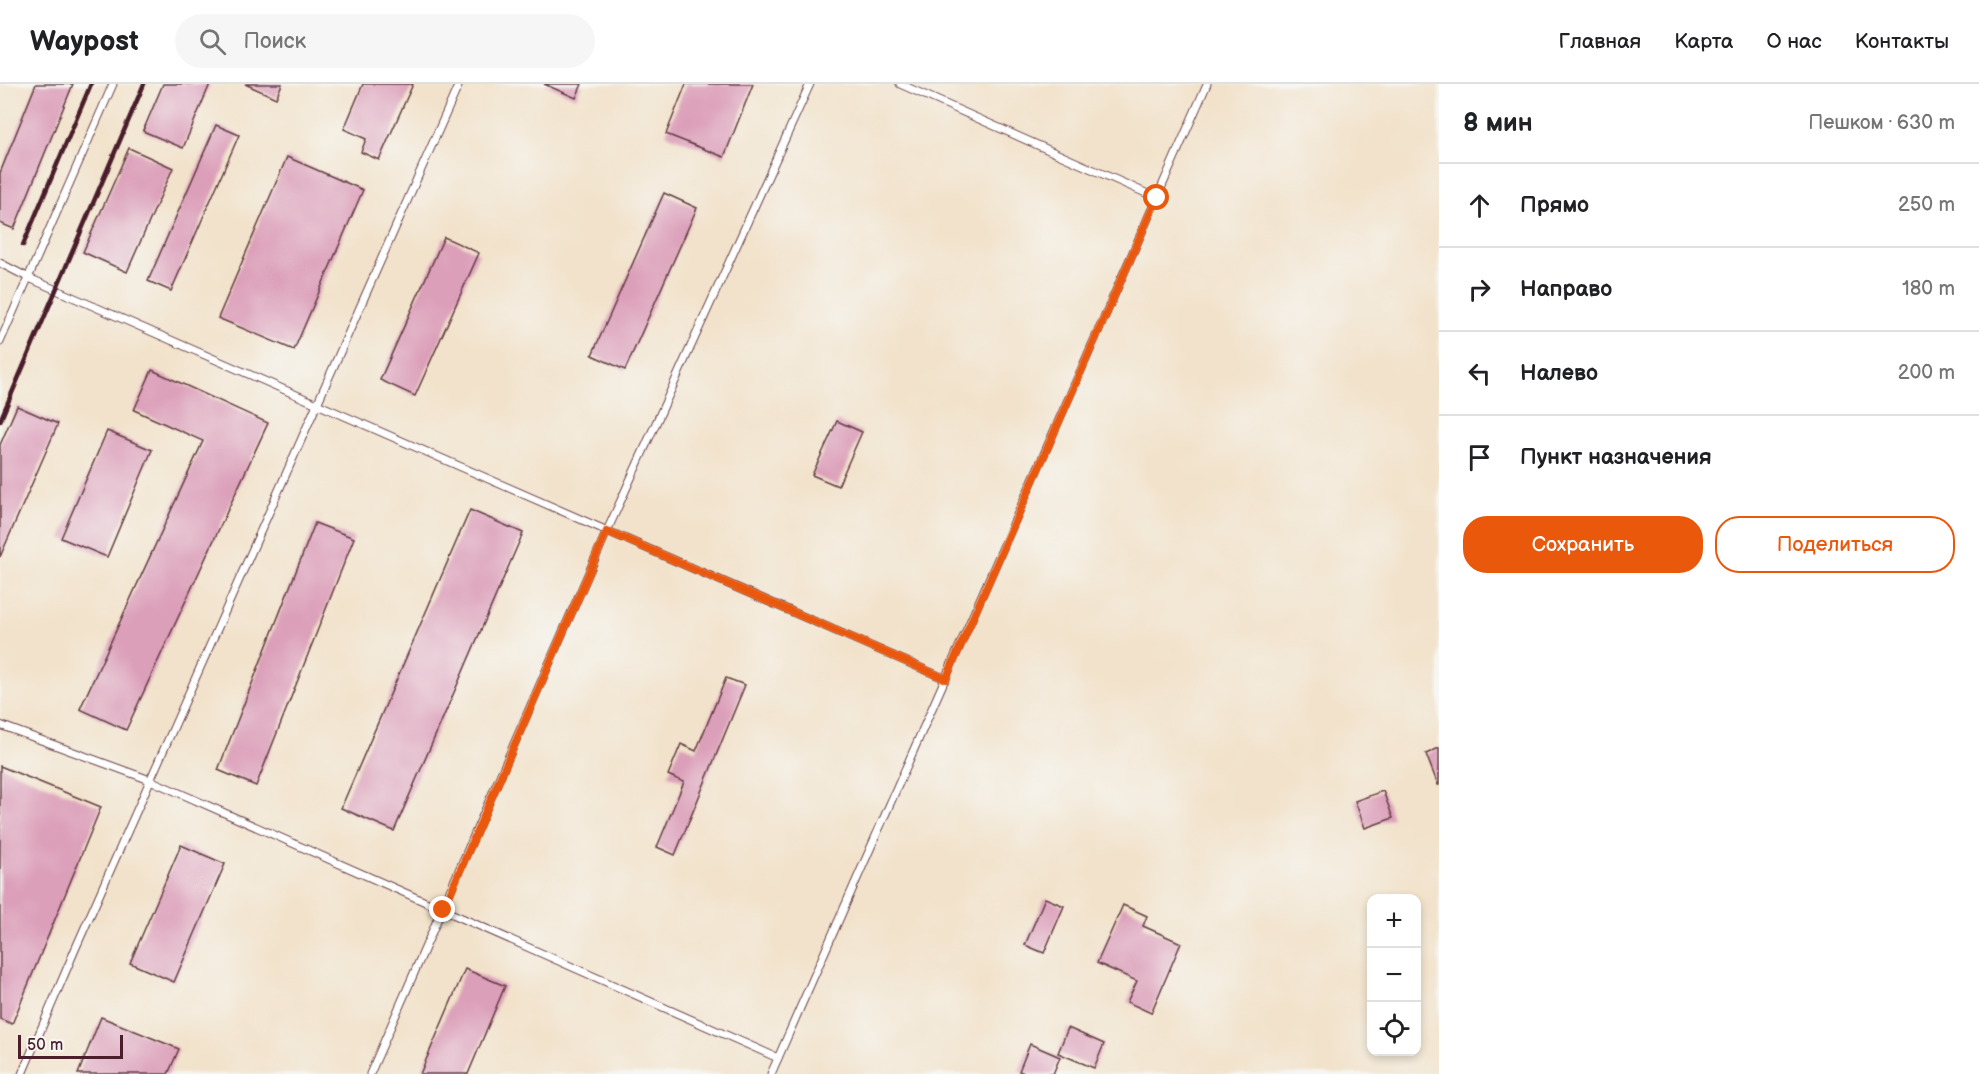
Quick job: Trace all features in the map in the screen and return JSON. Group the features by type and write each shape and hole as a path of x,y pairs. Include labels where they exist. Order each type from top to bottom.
{"lane":[{"path":"0,342 113,84"},
{"path":"22,1074 459,84"},
{"path":"370,1074 607,531 810,84"},
{"path":"900,84 1157,198"},
{"path":"771,1074 1207,84"},
{"path":"0,263 29,278 946,679"},
{"path":"0,725 150,780 778,1058"}],"building":[{"path":"36,84 73,84 14,229 0,223 0,173"},
{"path":"163,84 210,84 183,148 143,131"},
{"path":"245,84 282,84 276,98"},
{"path":"363,84 413,84 379,160 361,152 366,139 344,129"},
{"path":"544,84 582,84 576,98"},
{"path":"686,84 753,84 724,157 666,134"},
{"path":"216,125 239,135 171,291 148,281"},
{"path":"129,148 173,168 127,272 83,252"},
{"path":"287,157 363,190 294,350 218,318"},
{"path":"664,193 697,208 625,370 592,355"},
{"path":"444,237 479,253 415,396 380,380"},
{"path":"152,370 268,423 126,730 80,709 203,441 134,410"},
{"path":"17,406 58,424 0,557 0,445"},
{"path":"837,421 862,432 838,486 812,475"},
{"path":"107,431 152,450 107,557 61,538"},
{"path":"470,510 523,533 394,831 341,808"},
{"path":"315,523 354,538 256,786 218,770"},
{"path":"726,678 745,685 675,855 657,847 684,782 668,775 681,744 696,751"},
{"path":"1439,748 1439,785 1438,785 1426,754"},
{"path":"0,766 101,807 12,1024 0,1019"},
{"path":"1383,791 1393,818 1365,828 1355,801"},
{"path":"181,845 225,864 174,982 130,963"},
{"path":"1045,898 1064,906 1044,953 1025,945"},
{"path":"1123,905 1147,916 1143,926 1181,943 1151,1013 1127,1002 1137,981 1097,963"},
{"path":"465,969 505,986 468,1074 420,1074"},
{"path":"101,1017 179,1049 168,1074 78,1074"},
{"path":"1068,1028 1104,1044 1094,1068 1058,1053"},
{"path":"1030,1044 1060,1057 1053,1074 1026,1074 1019,1071"}],"railway":[{"path":"23,245 91,84"},
{"path":"0,421 144,84"}],"route":[{"path":"443,910 607,531 946,679 1157,198"}]}
